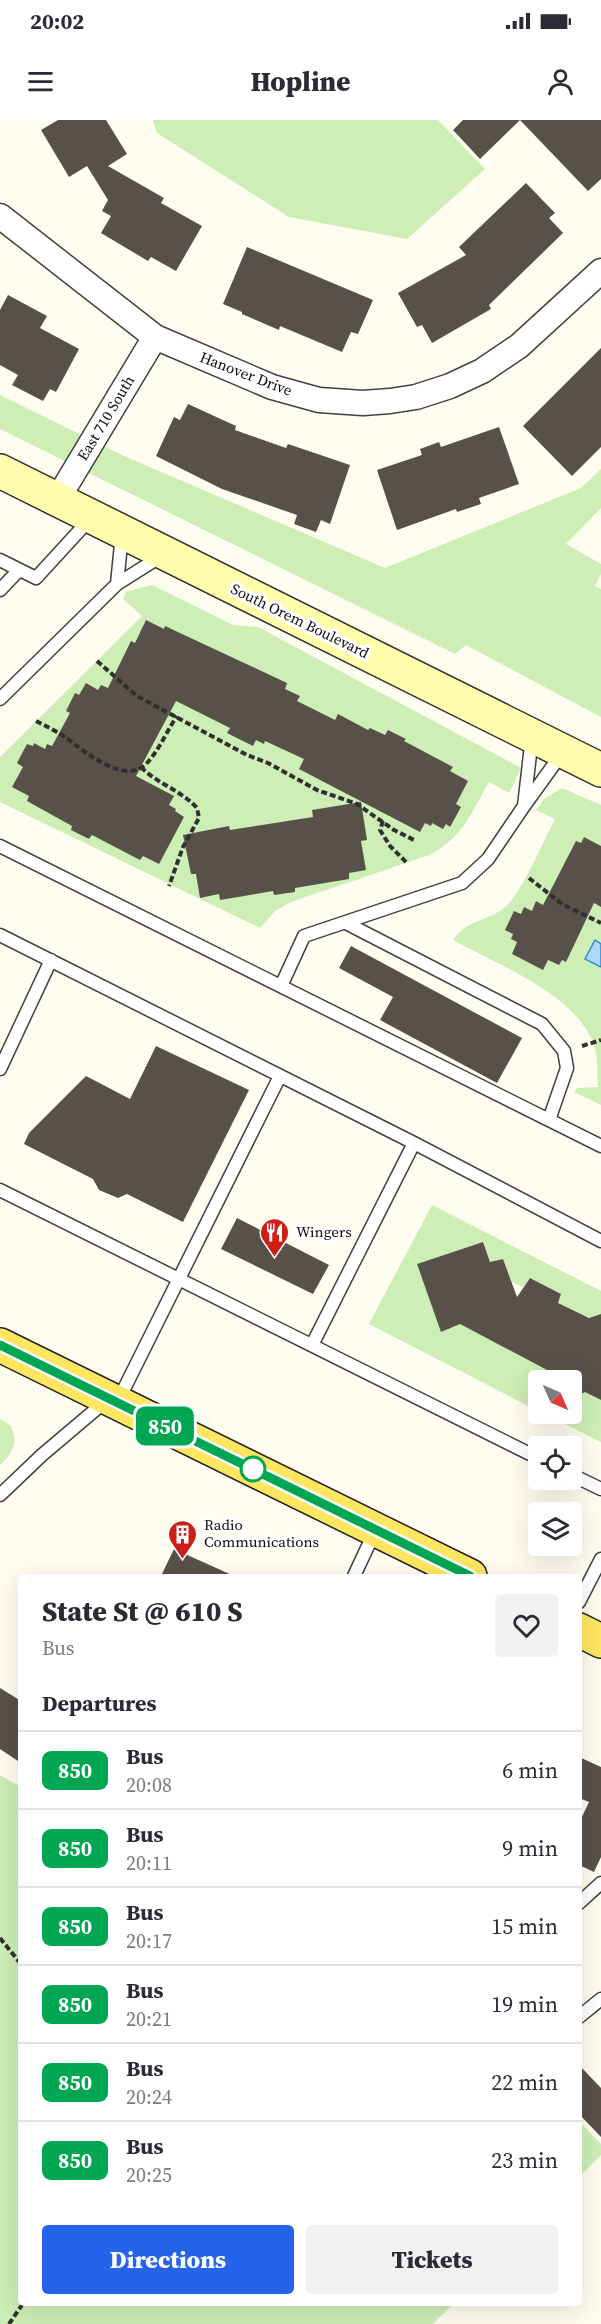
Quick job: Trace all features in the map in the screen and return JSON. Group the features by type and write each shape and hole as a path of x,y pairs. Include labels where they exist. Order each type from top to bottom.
{"main road":[{"path":"0,1345 467,1574"},
{"path":"582,1632 601,1641"}],"street":[{"name":"Hanover Drive","path":"0,216 155,337 272,387 319,400 363,403 390,401 416,397 450,386 482,371 519,346 601,271"},
{"name":"East 710 South","path":"57,500 155,337"},
{"name":"South Orem Boulevard","path":"0,471 601,770"}],"lane":[{"path":"0,560 36,578 92,517"},
{"path":"117,584 122,532"},
{"path":"0,699 117,584 165,554"},
{"path":"0,590 19,570"},
{"path":"524,806 533,736"},
{"path":"281,986 304,936 462,883 488,860 563,751"},
{"path":"0,846 601,1146"},
{"path":"346,923 542,1024 564,1051 567,1068 549,1120"},
{"path":"0,935 414,1143 601,1241"},
{"path":"0,1069 51,960"},
{"path":"0,1495 42,1455 112,1401 179,1279 280,1076"},
{"path":"312,1345 414,1143"},
{"path":"0,1190 528,1453"},
{"path":"582,1480 601,1489"},
{"path":"355,1574 376,1530"},
{"path":"582,1596 601,1559"},
{"path":"582,1900 601,1883"},
{"path":"582,2015 601,1999"}],"path":[{"path":"97,661 137,696 247,755 283,771 298,781 357,804 416,841"},
{"path":"36,721 64,737 97,761 121,770 137,771 146,765 177,716"},
{"path":"141,767 149,775 177,790 197,808 199,818 183,846 169,886"},
{"path":"383,821 380,830 390,846 406,863"},
{"path":"529,878 562,904 601,923"},
{"path":"0,1938 18,1960"},
{"path":"9,2324 21,2306"}],"green space":[{"path":"153,120 438,120 485,169 407,239 289,217 157,133"},
{"path":"0,395 124,456 385,568 581,488 601,469 601,508 566,544 601,564 601,574 595,586 601,589 601,717 466,645 455,654 0,429"},
{"path":"152,585 233,625 258,627 521,768 509,793 489,782 465,824 441,848 429,855 291,902 275,911 260,928 0,802 0,757 142,616 123,599 126,592"},
{"path":"562,788 601,805 601,1105 574,1092 577,1088 598,1087 597,1060 594,1045 585,1027 571,1011 534,983 453,940 458,933 470,925 504,908 518,892 555,819 536,810 544,799"},
{"path":"432,1205 601,1291 601,1314 589,1318 558,1303 561,1294 530,1278 523,1287 512,1282 503,1259 490,1262 483,1242 417,1264 441,1331 460,1324 549,1370 528,1370 528,1406 369,1324"},
{"path":"585,1392 601,1400 601,1442 565,1424 582,1424 582,1393"},
{"path":"0,1419 11,1426 14,1443 11,1452 0,1465"},
{"path":"0,1775 18,1785 18,2306 451,2306 433,2324 0,2324"},
{"path":"582,2124 601,2144 601,2155 582,2174"}],"water":[{"path":"595,940 601,944 601,967 585,959"}],"building":[{"path":"58,120 106,120 127,154 108,166 164,198 161,203 202,226 176,271 151,257 148,261 101,233 111,216 102,211 108,200 87,166 69,177 41,130"},
{"path":"463,120 520,120 480,159 453,130"},
{"path":"520,120 601,120 601,179 588,191"},
{"path":"526,183 555,213 549,218 563,233 489,305 491,309 432,343 422,325 417,327 398,293 466,255 459,247"},
{"path":"247,247 373,300 358,334 351,332 342,352 280,326 279,330 223,304"},
{"path":"8,295 47,316 40,328 79,349 56,392 50,389 43,401 12,385 18,375 0,365 0,310"},
{"path":"601,348 601,447 572,476 523,426"},
{"path":"188,404 236,426 235,430 286,448 288,444 350,465 330,524 321,520 316,532 294,524 297,515 222,489 156,456 174,417 180,420"},
{"path":"499,427 519,484 479,498 481,504 457,512 456,509 397,530 377,470 422,455 420,449 439,442 441,447"},
{"path":"146,620 164,629 165,626 287,683 285,689 300,696 297,701 335,720 338,714 368,730 370,728 385,735 388,730 453,767 450,771 468,781 456,804 461,807 450,827 446,824 443,829 432,823 431,826 425,823 420,832 299,769 304,759 265,741 264,744 256,740 253,746 227,733 230,728 176,701 136,776 174,796 169,805 184,817 159,864 143,856 140,860 92,835 89,839 71,830 72,826 27,801 29,796 12,787 23,767 17,763 27,744 33,746 34,743 45,749 47,744 52,746 70,713 66,711 75,693 79,695 86,683 98,690 101,685 108,688 131,641 135,643"},
{"path":"361,802 367,840 361,841 366,870 349,873 349,879 295,888 295,892 274,895 273,891 220,900 219,894 200,898 196,874 191,874 183,835 229,826 230,830 313,817 312,810"},
{"path":"584,837 601,846 601,907 594,903 566,962 562,960 559,965 548,960 543,970 512,954 517,942 511,939 513,934 505,930 514,911 521,914 524,907 532,911 536,901 543,905 576,841 581,843"},
{"path":"351,946 522,1038 497,1083 380,1020 393,997 339,968"},
{"path":"156,1046 249,1090 183,1222 127,1194 118,1198 99,1190 93,1179 24,1144 29,1133 86,1076 130,1099"},
{"name":"Wingers","path":"237,1218 329,1265 313,1294 221,1249"},
{"path":"483,1242 490,1262 503,1259 517,1297 530,1278 561,1294 558,1303 589,1318 601,1314 601,1400 585,1392 582,1394 582,1370 547,1370 460,1324 441,1332 417,1264"},
{"name":"Radio Communications","path":"174,1549 230,1574 162,1574"},
{"path":"0,1688 18,1699 18,1761 0,1749"},
{"path":"582,1758 601,1767 601,1857 594,1872 582,1866 582,1817 589,1802 582,1799"},
{"path":"582,2068 601,2088 601,2137 582,2117"}],"bus line":[{"name":"850","path":"0,1345 466,1574"}],"place":[{"name":"Wingers","path":"275,1258"},
{"name":"Radio Communications","path":"183,1560"}]}
